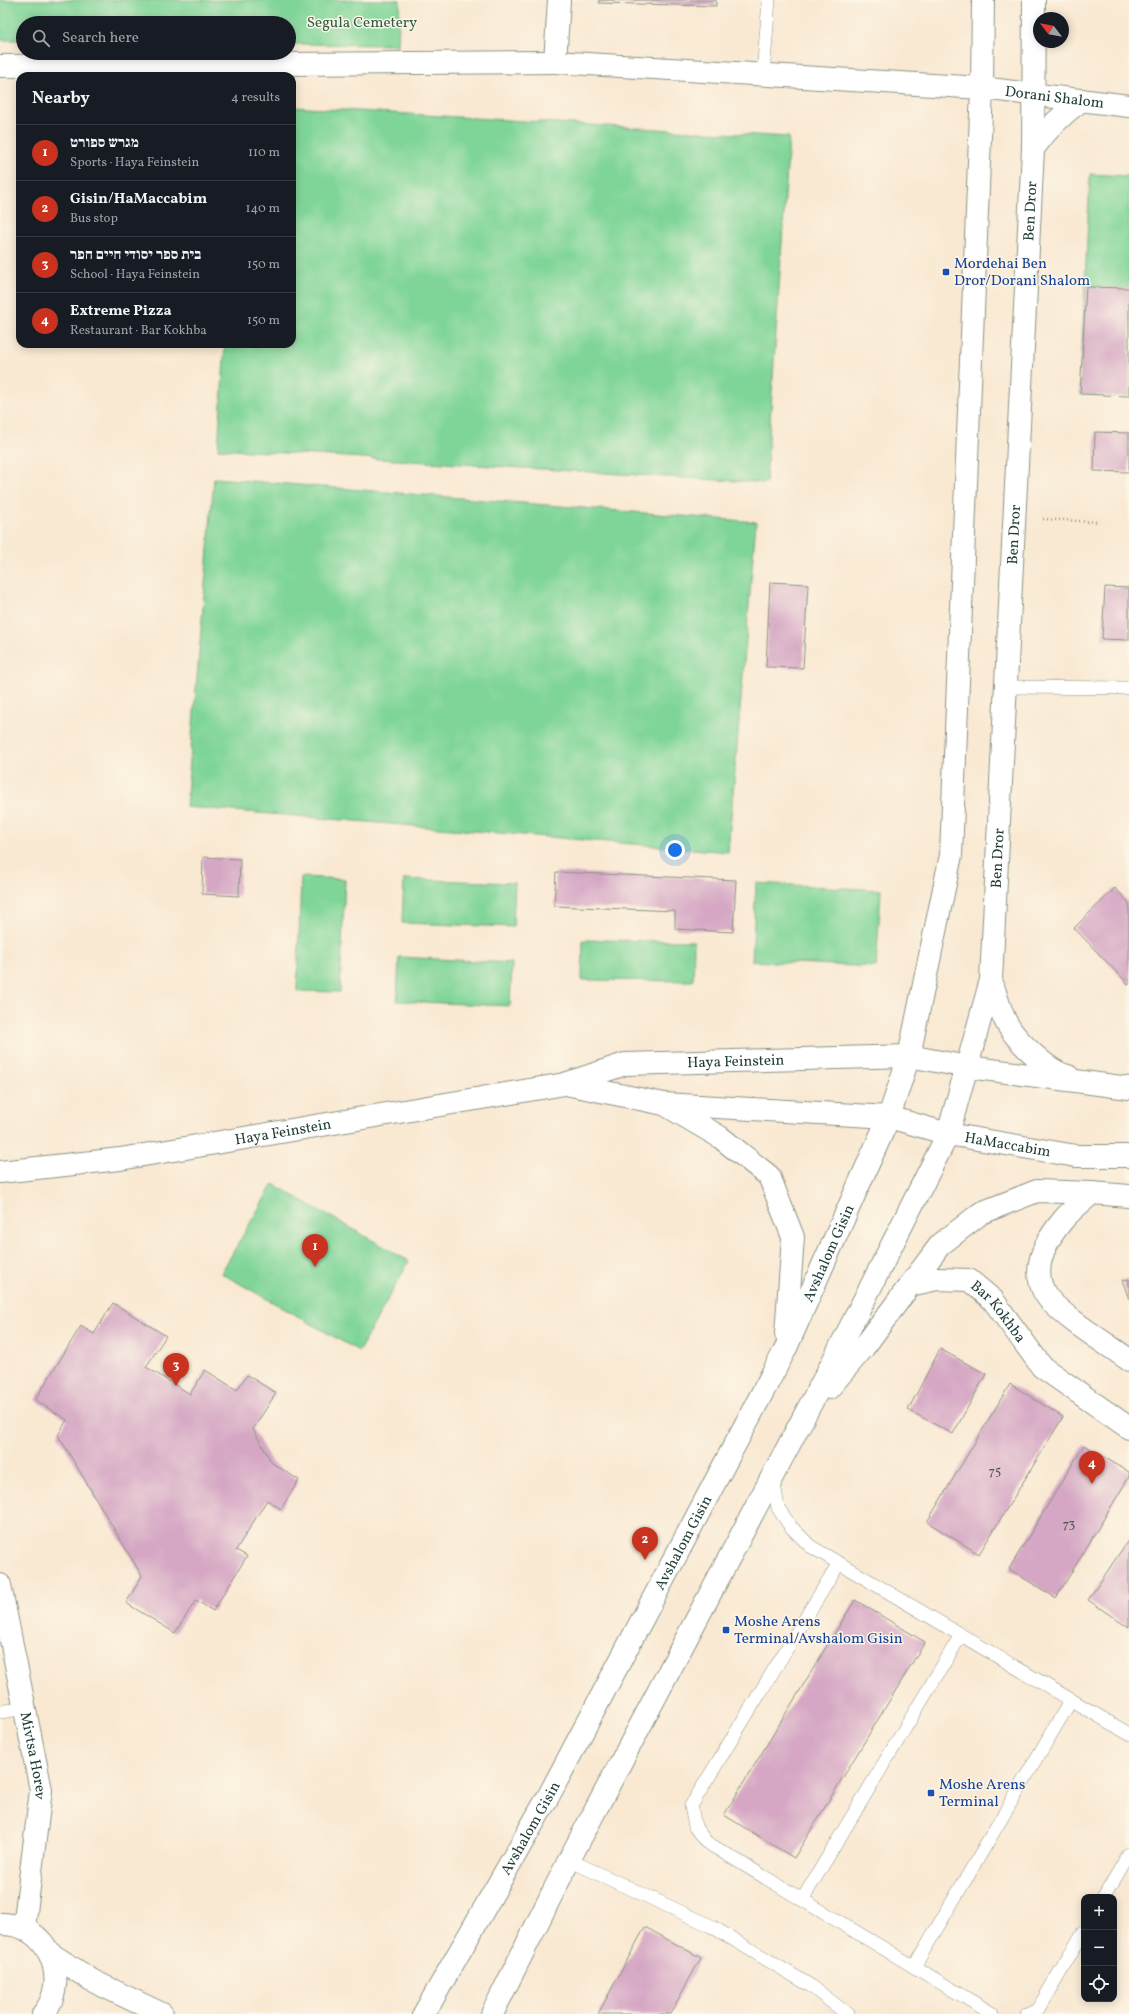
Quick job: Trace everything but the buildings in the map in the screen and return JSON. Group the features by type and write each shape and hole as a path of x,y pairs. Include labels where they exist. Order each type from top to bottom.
{"street":[{"path":"556,62 559,0"},
{"path":"983,0 982,88 951,855 909,1056 968,1067 1125,1088"},
{"name":"Ben Dror","path":"968,1067 991,980 1033,149 1032,95 1034,0"},
{"name":"Dorani Shalom","path":"0,66 556,62 982,88 1129,106"},
{"path":"1033,149 1052,124 1063,113 1082,100"},
{"path":"991,980 1007,1024 1029,1050 1060,1074 1125,1088"},
{"name":"Haya Feinstein","path":"0,1172 120,1159 565,1084 625,1064 909,1056"},
{"name":"Avshalom Gisin","path":"424,2014 548,1797 786,1350 889,1117 909,1056"},
{"path":"492,2014 569,1860 804,1418 948,1134 968,1067"},
{"name":"Haya Feinstein","path":"565,1084 664,1104 889,1117"},
{"path":"664,1104 720,1137 769,1176 793,1237 786,1350"},
{"name":"HaMaccabim","path":"889,1117 948,1134 1076,1156 1129,1156"},
{"path":"804,1418 864,1347 940,1245 981,1213 1037,1191 1129,1196"},
{"path":"1092,1193 1063,1220 1042,1252 1038,1272 1044,1292 1065,1314 1129,1360"},
{"name":"Bar Kokhba","path":"910,1285 937,1279 970,1280 993,1300 1042,1367 1129,1428"},
{"name":"Mivtsa Horev","path":"0,1585 41,1790 24,1928"},
{"path":"0,1924 24,1928 40,1939 50,1954 56,1972 55,1990 49,2007 43,2014"},
{"path":"50,1954 93,1981 162,2014"}],"lane":[{"path":"763,75 769,0"},
{"path":"1006,687 1129,688"},
{"path":"773,1477 778,1508 791,1527 810,1546 1129,1734"},
{"path":"839,1563 691,1806 695,1827 706,1842 993,2014"},
{"path":"802,1900 961,1635"},
{"path":"914,1967 1071,1700"},
{"path":"0,1712 25,1708"},
{"path":"1106,1894 1129,1854"},
{"path":"569,1860 711,1926 811,1986 847,2014"},
{"path":"1028,2014 1038,2009 1081,1936"}],"path":[{"path":"1015,517 1099,522"}],"green space":[{"name":"Segula Cemetery","path":"0,0 400,0 398,45 296,44 296,16 16,16 16,40 0,40"},
{"path":"296,107 789,137 766,483 218,449 225,348 296,348"},
{"path":"1090,174 1129,176 1129,396 1080,394"},
{"path":"214,478 756,522 728,852 186,807"},
{"path":"301,877 345,879 340,992 297,991"},
{"path":"404,879 515,883 513,927 402,923"},
{"path":"756,883 881,890 876,967 752,961"},
{"path":"583,940 694,941 693,981 582,980"},
{"path":"399,957 512,963 510,1006 397,1001"},
{"path":"273,1184 409,1261 359,1351 221,1273"}],"place":[{"name":"Mordehai Ben Dror/Dorani Shalom","path":"946,272"},
{"name":"מגרש ספורט","path":"315,1267"},
{"name":"בית ספר יסודי חיים חפר","path":"176,1386"},
{"name":"Extreme Pizza","path":"1092,1484"},
{"name":"Gisin/HaMaccabim","path":"645,1560"},
{"name":"Moshe Arens Terminal/Avshalom Gisin","path":"726,1630"},
{"name":"Moshe Arens Terminal","path":"931,1793"}]}
